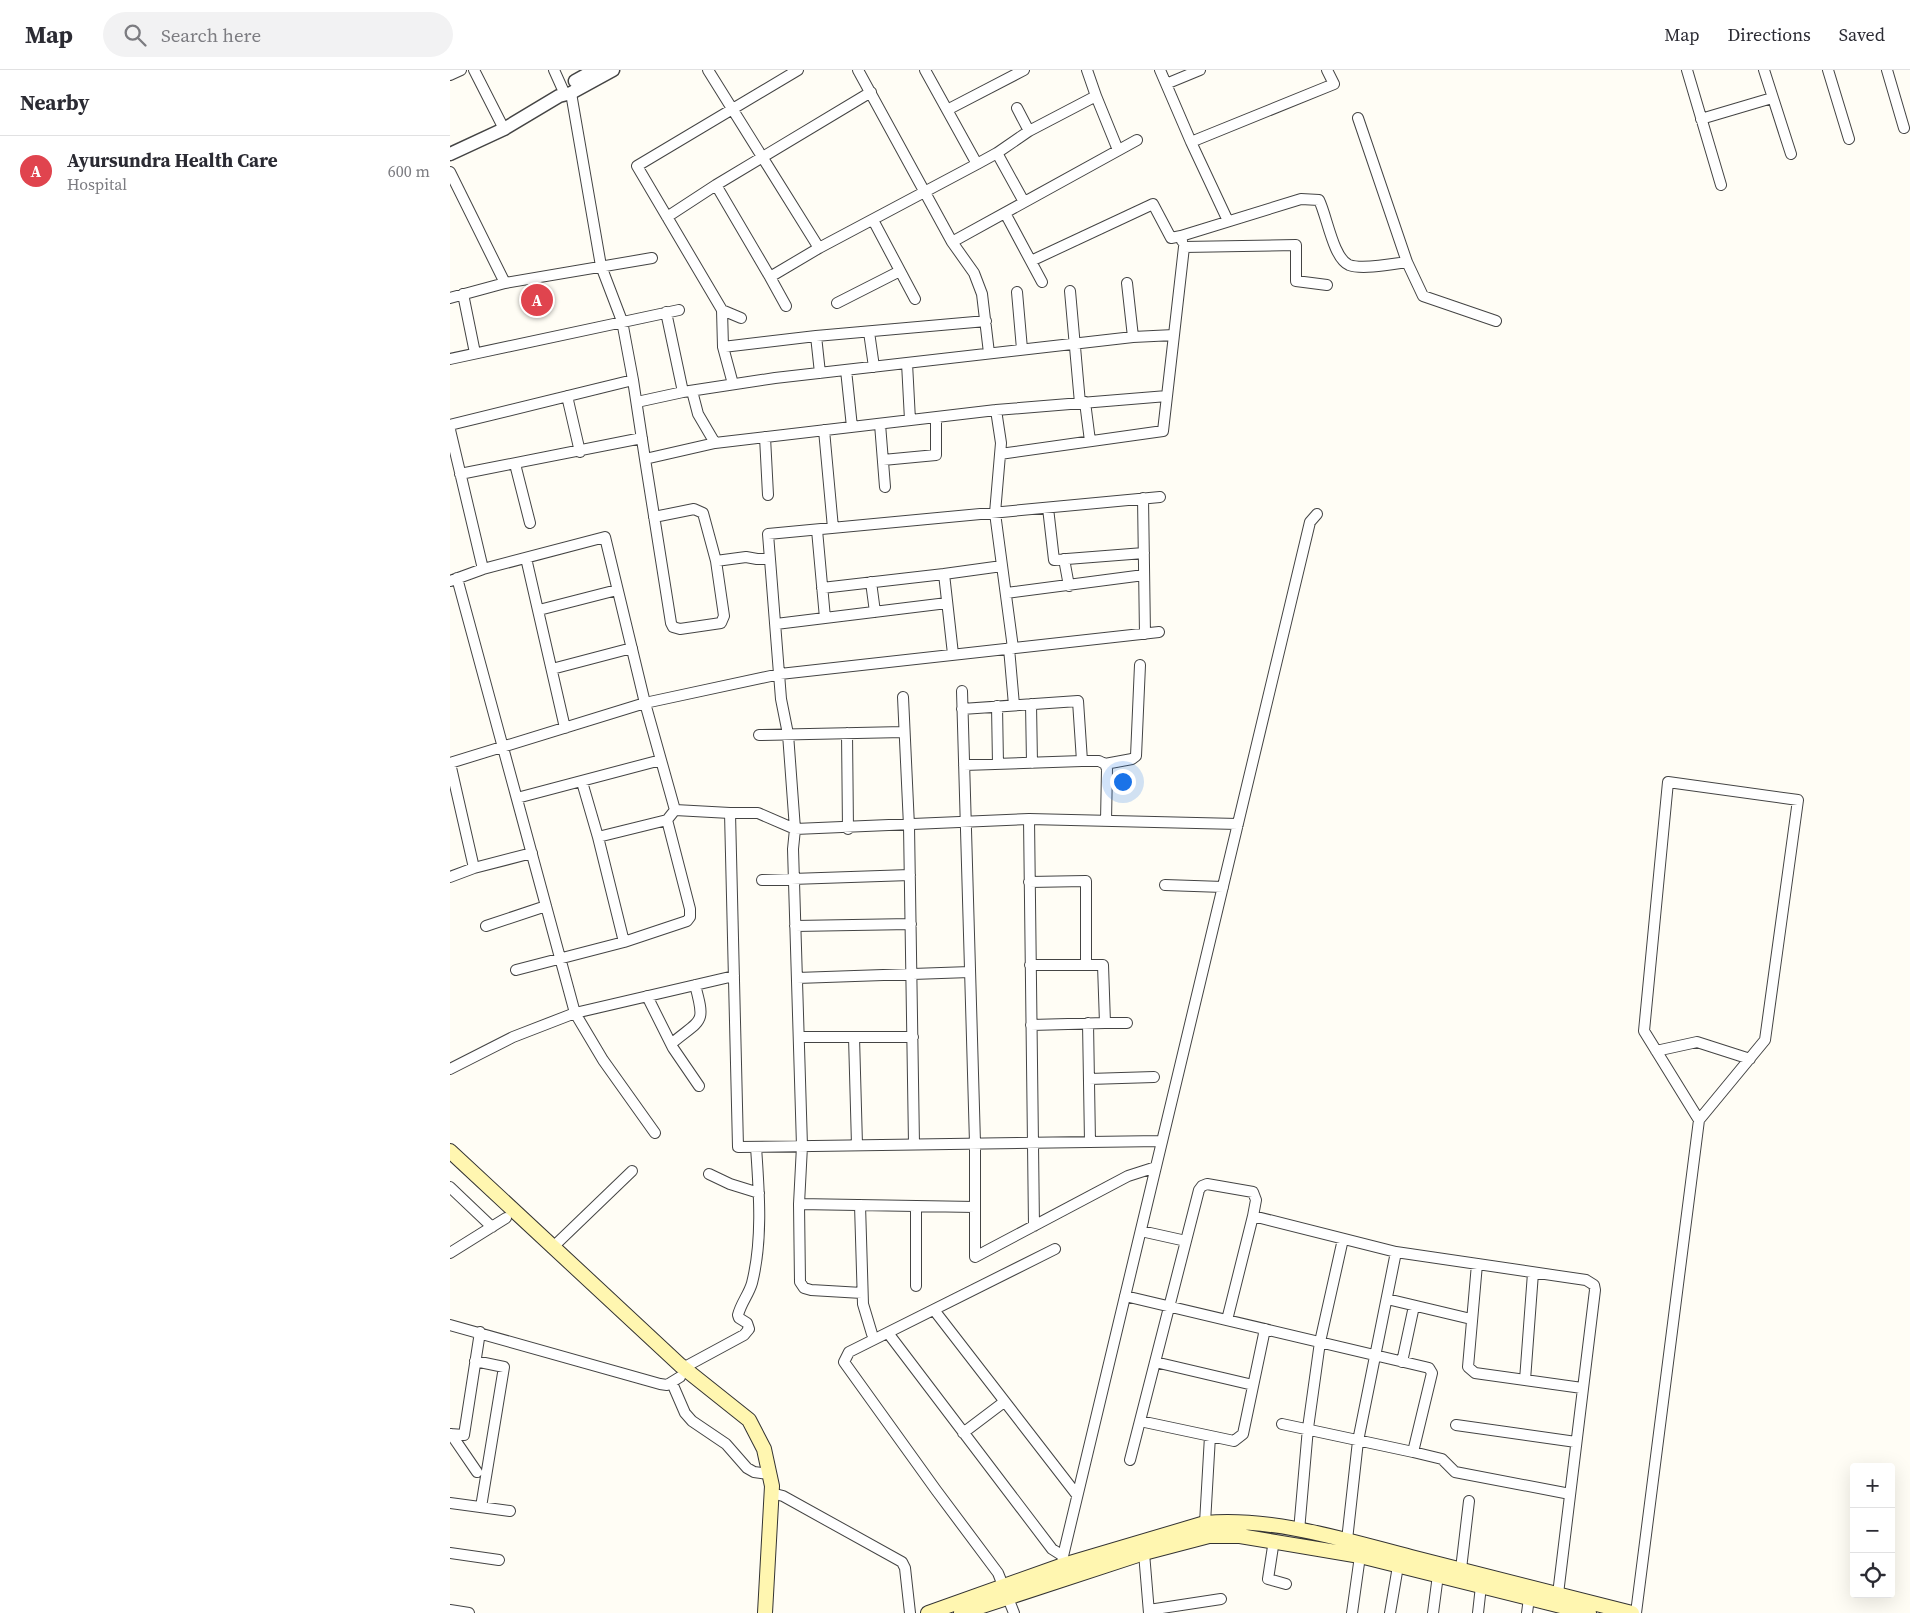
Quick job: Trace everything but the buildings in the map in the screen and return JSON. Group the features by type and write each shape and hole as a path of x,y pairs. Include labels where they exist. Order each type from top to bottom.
{"main road":[{"path":"450,1151 552,1248 678,1376"},
{"path":"450,1164 678,1376 742,1423 764,1449 772,1493 765,1613"},
{"path":"961,1613 1062,1567 1239,1522 1346,1540 1632,1613"},
{"path":"1062,1567 1144,1552 1207,1530 1360,1556 1580,1612"},
{"path":"928,1613 1006,1591"}],"street":[{"path":"450,75 461,70"},
{"path":"474,70 504,129"},
{"path":"554,70 564,93 601,266 622,321 637,402 654,517 672,627 685,628 720,623 724,616 716,561 706,517 699,510 654,517"},
{"path":"450,154 504,129 564,93 595,70"},
{"path":"564,93 613,70"},
{"path":"708,70 820,248"},
{"path":"733,384 723,347 722,310 637,166 798,70"},
{"path":"858,70 952,242 974,273 982,294 989,353"},
{"path":"925,70 976,164"},
{"path":"999,70 1004,80"},
{"path":"947,110 1024,70"},
{"path":"1087,70 1118,150"},
{"path":"1160,70 1228,222"},
{"path":"1166,84 1200,70"},
{"path":"1191,142 1334,84 1327,70"},
{"path":"1686,70 1721,185"},
{"path":"1764,70 1791,154"},
{"path":"1828,70 1849,138"},
{"path":"1887,70 1904,128"},
{"path":"667,217 716,185 764,158 871,92"},
{"path":"770,277 997,153 1029,131 1096,96"},
{"path":"1701,119 1772,98"},
{"path":"1017,108 1029,131"},
{"path":"1358,118 1407,262 1423,296 1496,321"},
{"path":"952,242 1137,140"},
{"path":"997,153 1024,202"},
{"path":"450,172 505,283"},
{"path":"716,185 786,306"},
{"path":"1182,241 1228,222 1301,199 1310,198 1319,200 1339,257 1348,265 1358,266 1407,262"},
{"path":"1031,261 1153,204 1171,238 1182,241 1296,245 1296,280 1327,285"},
{"path":"1005,213 1042,282"},
{"path":"873,220 915,300"},
{"path":"1000,454 1163,431 1182,241"},
{"path":"450,298 505,283 652,258"},
{"path":"837,303 900,271"},
{"path":"1127,283 1133,337"},
{"path":"1070,291 1082,403 1090,441"},
{"path":"1016,292 1022,349"},
{"path":"463,294 475,354"},
{"path":"450,359 678,310"},
{"path":"722,310 741,318"},
{"path":"666,312 688,391 698,414 715,443"},
{"path":"723,347 816,336 986,321"},
{"path":"869,332 874,367"},
{"path":"637,402 688,391 820,373 1133,337 1174,335"},
{"path":"816,336 820,373"},
{"path":"906,363 910,420"},
{"path":"846,370 852,427"},
{"path":"450,425 633,380"},
{"path":"567,396 580,452"},
{"path":"645,459 715,443 996,410 1167,396"},
{"path":"996,410 1000,454 995,513 1006,593 1014,705"},
{"path":"883,460 936,455 936,417"},
{"path":"880,424 885,487"},
{"path":"450,430 483,568"},
{"path":"824,430 833,528"},
{"path":"765,437 768,495"},
{"path":"460,474 580,452 642,438"},
{"path":"515,464 530,523"},
{"path":"862,1293 811,1290 804,1288 800,1282 799,1204 802,1146 795,926 795,829 788,734 781,699 768,534 1160,497"},
{"path":"1143,498 1145,634"},
{"path":"1048,508 1054,560 1144,553"},
{"path":"1062,1567 1077,1495 1310,522 1317,514"},
{"path":"817,530 825,618"},
{"path":"655,1134 604,1060 575,1013 503,746 454,579 483,568 605,538 645,704 675,810"},
{"path":"716,561 746,557 757,560 770,558"},
{"path":"526,558 565,728"},
{"path":"1064,559 1069,586"},
{"path":"822,588 1002,566"},
{"path":"944,574 953,654"},
{"path":"1006,593 1144,575"},
{"path":"871,582 875,612"},
{"path":"539,610 618,590"},
{"path":"776,624 947,603"},
{"path":"474,868 450,763 645,704 780,674 1160,632"},
{"path":"552,669 632,648"},
{"path":"964,765 1082,761 1099,761 1105,764 1132,759 1136,756 1140,665"},
{"path":"962,691 975,1144 976,1257 1128,1176 1156,1167"},
{"path":"903,697 909,826 914,1144"},
{"path":"962,709 1078,701 1082,761"},
{"path":"1031,704 1032,763"},
{"path":"997,706 998,764"},
{"path":"759,735 904,732"},
{"path":"847,733 848,829"},
{"path":"517,798 661,760"},
{"path":"1105,764 1106,821"},
{"path":"582,782 598,837 624,942"},
{"path":"1636,1613 1655,1479 1699,1120 1765,1040 1798,800 1668,782 1644,1031 1699,1120"},
{"path":"675,810 758,813 795,829 848,829 1029,819 1238,824"},
{"path":"598,837 667,820 675,810"},
{"path":"730,813 738,1147 1162,1140"},
{"path":"1029,819 1034,1226"},
{"path":"516,970 624,942 684,924 690,917 690,909 667,820"},
{"path":"450,877 474,868 532,853"},
{"path":"762,880 910,875"},
{"path":"1030,882 1086,882 1086,965"},
{"path":"1165,886 1223,887"},
{"path":"486,926 546,906"},
{"path":"795,926 911,924"},
{"path":"1030,965 1103,965 1105,1023"},
{"path":"797,978 970,972"},
{"path":"450,1069 513,1037 575,1013 734,976"},
{"path":"671,1044 702,1016 695,985"},
{"path":"646,996 671,1044 700,1086"},
{"path":"1088,1023 1090,1142"},
{"path":"1031,1025 1127,1023"},
{"path":"799,1037 913,1037"},
{"path":"854,1037 857,1145"},
{"path":"1656,1051 1697,1042 1750,1058"},
{"path":"1089,1079 1154,1078"},
{"path":"450,1325 660,1384 678,1376 747,1333 749,1326 738,1315 754,1276 759,1194 756,1147"},
{"path":"552,1248 632,1171"},
{"path":"709,1174 759,1194"},
{"path":"1130,1460 1186,1241 1202,1186 1207,1184 1253,1192 1256,1200 1226,1320"},
{"path":"450,1187 492,1227"},
{"path":"799,1204 975,1207"},
{"path":"860,1205 862,1293 866,1317 872,1334"},
{"path":"916,1206 916,1286"},
{"path":"1253,1216 1396,1252 1586,1280 1594,1285 1595,1290 1558,1594"},
{"path":"450,1253 506,1218"},
{"path":"1141,1231 1186,1241"},
{"path":"1299,1531 1308,1428 1320,1342 1343,1239"},
{"path":"1014,1613 998,1573 845,1365 849,1352 1055,1249"},
{"path":"1346,1540 1358,1441 1396,1252"},
{"path":"1477,1264 1468,1366 1475,1373 1582,1388"},
{"path":"1525,1380 1534,1273"},
{"path":"1125,1296 1429,1368 1432,1373 1413,1452"},
{"path":"1387,1300 1471,1319"},
{"path":"1402,1362 1414,1306"},
{"path":"934,1310 1077,1495"},
{"path":"1140,1422 1210,1436 1238,1439 1243,1434 1265,1329"},
{"path":"451,1434 464,1435 480,1332"},
{"path":"888,1333 1052,1549 1062,1567"},
{"path":"475,1361 504,1367 480,1507"},
{"path":"1155,1362 1253,1385"},
{"path":"678,1376 685,1413 692,1421 726,1444 747,1468 754,1472 770,1474"},
{"path":"964,1433 1004,1402"},
{"path":"1282,1424 1308,1428 1442,1459 1455,1472 1570,1494"},
{"path":"1456,1425 1576,1442"},
{"path":"451,1434 477,1472"},
{"path":"1207,1530 1210,1436"},
{"path":"772,1493 783,1496 902,1562 905,1568 910,1613"},
{"path":"1461,1570 1469,1501"},
{"path":"450,1503 510,1511"},
{"path":"1274,1540 1268,1579 1286,1584"},
{"path":"1144,1552 1149,1611 1221,1599"},
{"path":"450,1553 499,1560"},
{"path":"1352,1613 1360,1556"},
{"path":"1390,1613 1398,1566"},
{"path":"1432,1613 1438,1576"},
{"path":"1478,1613 1481,1586"},
{"path":"1527,1613 1529,1598"},
{"path":"450,1610 465,1613"}],"place":[{"name":"Ayursundra Health Care","path":"537,300"}]}
